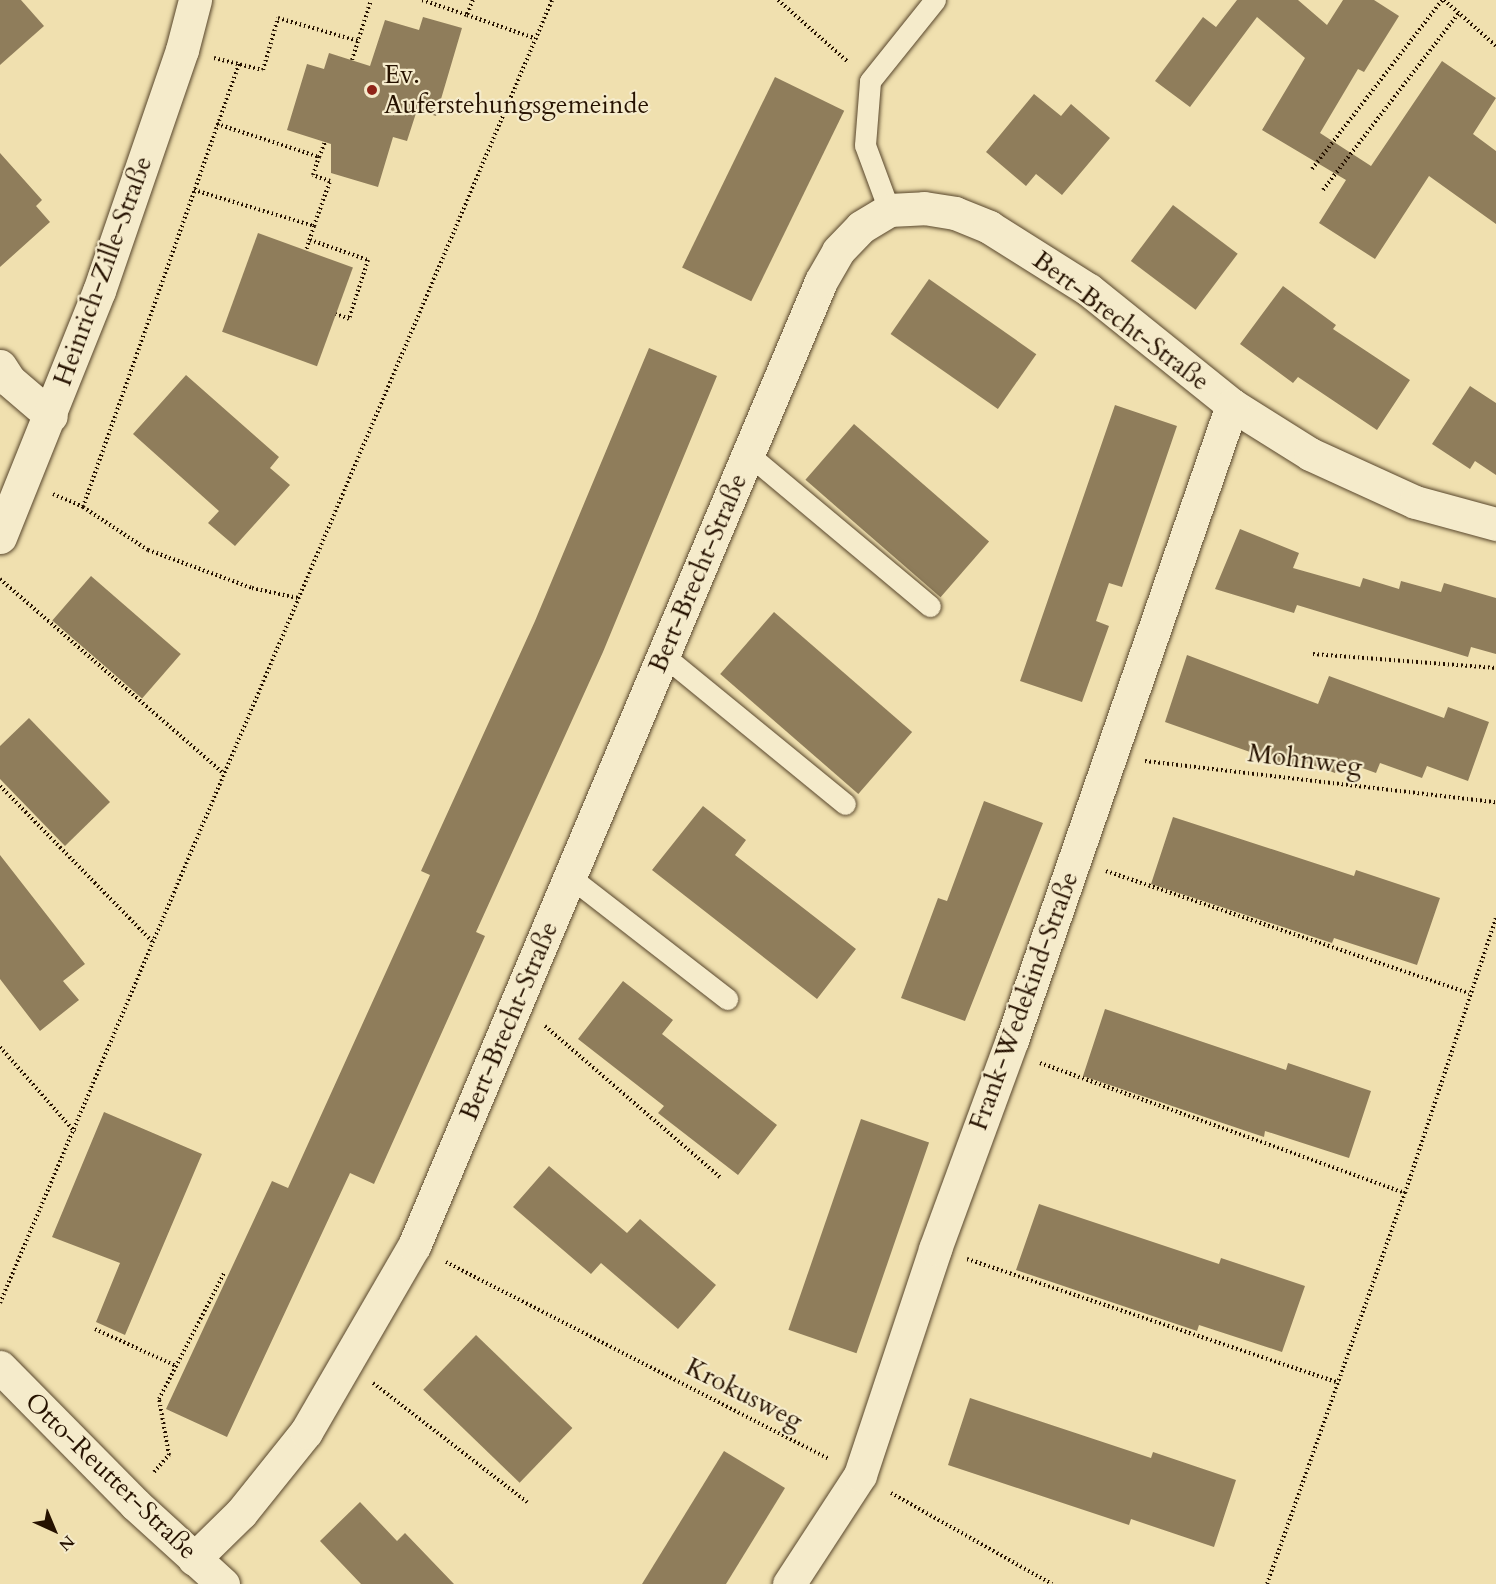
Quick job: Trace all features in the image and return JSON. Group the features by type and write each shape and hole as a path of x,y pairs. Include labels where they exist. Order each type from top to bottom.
{"street":[{"name":"Heinrich-Zille-Straße","path":"0,537 25,483 99,291 182,50 195,0"},
{"name":"Bert-Brecht-Straße","path":"194,1559 275,1474 349,1364 414,1246 821,281 838,251 861,227 889,210 924,208 955,213 990,227 1089,290 1232,405 1310,454 1415,502 1496,524"},
{"path":"0,366 9,380 51,416"},
{"name":"Frank-Wedekind-Straße","path":"789,1584 860,1475 935,1249 1008,1052 1232,405"},
{"name":"Otto-Reutter-Straße","path":"0,1367 131,1500 223,1584"}],"lane":[{"path":"889,210 865,145 870,81 935,0"},
{"path":"748,454 930,606"},
{"path":"663,655 845,804"},
{"path":"570,877 727,999"}],"path":[{"path":"352,60 371,0"},
{"path":"422,0 534,38"},
{"path":"467,15 473,0"},
{"path":"0,1303 75,1132 152,941 427,301 534,38 552,0"},
{"path":"778,0 870,81"},
{"path":"1312,169 1443,0 1496,46"},
{"path":"1323,190 1459,13"},
{"path":"182,50 263,70 278,18 358,41"},
{"path":"83,507 239,64"},
{"path":"217,124 319,157"},
{"path":"306,250 330,182 313,175 326,142"},
{"path":"194,190 314,226"},
{"path":"310,240 368,260 349,319 336,314"},
{"path":"25,483 83,507 148,550 252,588 298,598"},
{"path":"0,579 223,773"},
{"path":"1313,654 1496,668"},
{"name":"Mohnweg","path":"1109,756 1496,802"},
{"path":"0,786 152,941"},
{"path":"1074,860 1469,993"},
{"path":"1267,1584 1405,1193 1469,993 1496,918"},
{"path":"518,1002 721,1178"},
{"path":"0,1047 75,1132"},
{"path":"1008,1052 1405,1193"},
{"name":"Krokusweg","path":"414,1246 860,1475 1052,1584"},
{"path":"935,1249 1339,1383"},
{"path":"131,1500 169,1455 159,1399 224,1273"},
{"path":"95,1329 176,1366"},
{"path":"349,1364 527,1502"}],"building":[{"path":"0,0 21,0 44,26 0,65"},
{"path":"1237,0 1298,0 1327,25 1343,0 1374,0 1399,16 1364,72 1358,69 1320,133 1371,166 1442,61 1496,98 1473,134 1496,151 1496,224 1429,176 1375,259 1319,223 1346,180 1262,130 1305,58 1257,17 1190,107 1155,81 1203,17 1216,27"},
{"name":"Ev. Auferstehungsgemeinde","path":"423,17 462,28 436,116 417,110 407,141 393,137 378,187 331,173 331,144 287,130 307,64 324,69 329,53 370,66 385,20 419,30"},
{"path":"775,77 844,111 751,301 682,268"},
{"path":"1034,94 1061,116 1071,104 1110,138 1062,195 1036,174 1026,186 986,152"},
{"path":"0,153 42,200 36,206 50,222 0,267"},
{"path":"1173,205 1238,254 1196,310 1131,261"},
{"path":"258,233 353,268 317,366 222,332"},
{"path":"929,279 1036,354 998,409 891,334"},
{"path":"1283,286 1336,325 1333,329 1410,380 1377,430 1298,377 1293,383 1240,344"},
{"path":"649,348 717,376 603,652 476,932 485,936 374,1184 350,1173 227,1437 166,1409 272,1181 288,1188 430,875 421,871 535,621"},
{"path":"186,375 279,457 270,468 290,485 235,546 208,523 219,511 133,434"},
{"path":"1470,386 1496,403 1496,475 1475,461 1470,469 1432,444"},
{"path":"1115,405 1177,426 1122,587 1109,583 1096,621 1109,626 1082,702 1020,681"},
{"path":"854,424 989,541 941,597 805,480"},
{"path":"1240,529 1299,553 1293,568 1360,587 1363,578 1399,589 1401,581 1441,592 1444,583 1496,598 1496,654 1471,647 1468,657 1297,605 1294,613 1215,589"},
{"path":"91,576 181,654 142,699 52,621"},
{"path":"774,612 912,732 858,794 720,674"},
{"path":"1187,655 1318,704 1329,676 1444,718 1448,707 1489,722 1468,781 1427,766 1422,778 1380,763 1376,773 1340,760 1335,773 1298,760 1295,768 1165,722"},
{"path":"29,718 110,802 65,846 0,779 0,746"},
{"path":"984,801 1043,823 965,1021 901,998 938,898 947,901"},
{"path":"703,806 746,840 735,855 856,949 817,999 652,870"},
{"path":"1173,817 1354,876 1356,870 1440,898 1417,965 1334,938 1332,943 1151,884"},
{"path":"0,855 85,964 63,981 79,1000 40,1031 0,979"},
{"path":"623,981 673,1020 662,1034 777,1125 738,1175 658,1113 664,1106 578,1039"},
{"path":"1105,1009 1286,1070 1288,1063 1371,1091 1349,1158 1265,1131 1264,1137 1083,1076"},
{"path":"104,1112 202,1154 125,1335 96,1322 120,1263 52,1237"},
{"path":"861,1119 929,1142 856,1353 788,1330"},
{"path":"549,1166 627,1233 640,1219 716,1285 678,1329 601,1263 591,1274 513,1207"},
{"path":"1039,1204 1219,1264 1221,1258 1305,1286 1282,1352 1199,1325 1197,1331 1016,1270"},
{"path":"476,1335 572,1428 520,1483 423,1390"},
{"path":"970,1398 1151,1458 1153,1452 1236,1480 1214,1547 1131,1519 1129,1525 948,1465"},
{"path":"724,1451 785,1488 726,1584 642,1584"},
{"path":"360,1502 397,1541 405,1533 454,1584 361,1584 320,1541"}],"place":[{"name":"Ev. Auferstehungsgemeinde","path":"372,90"}]}
